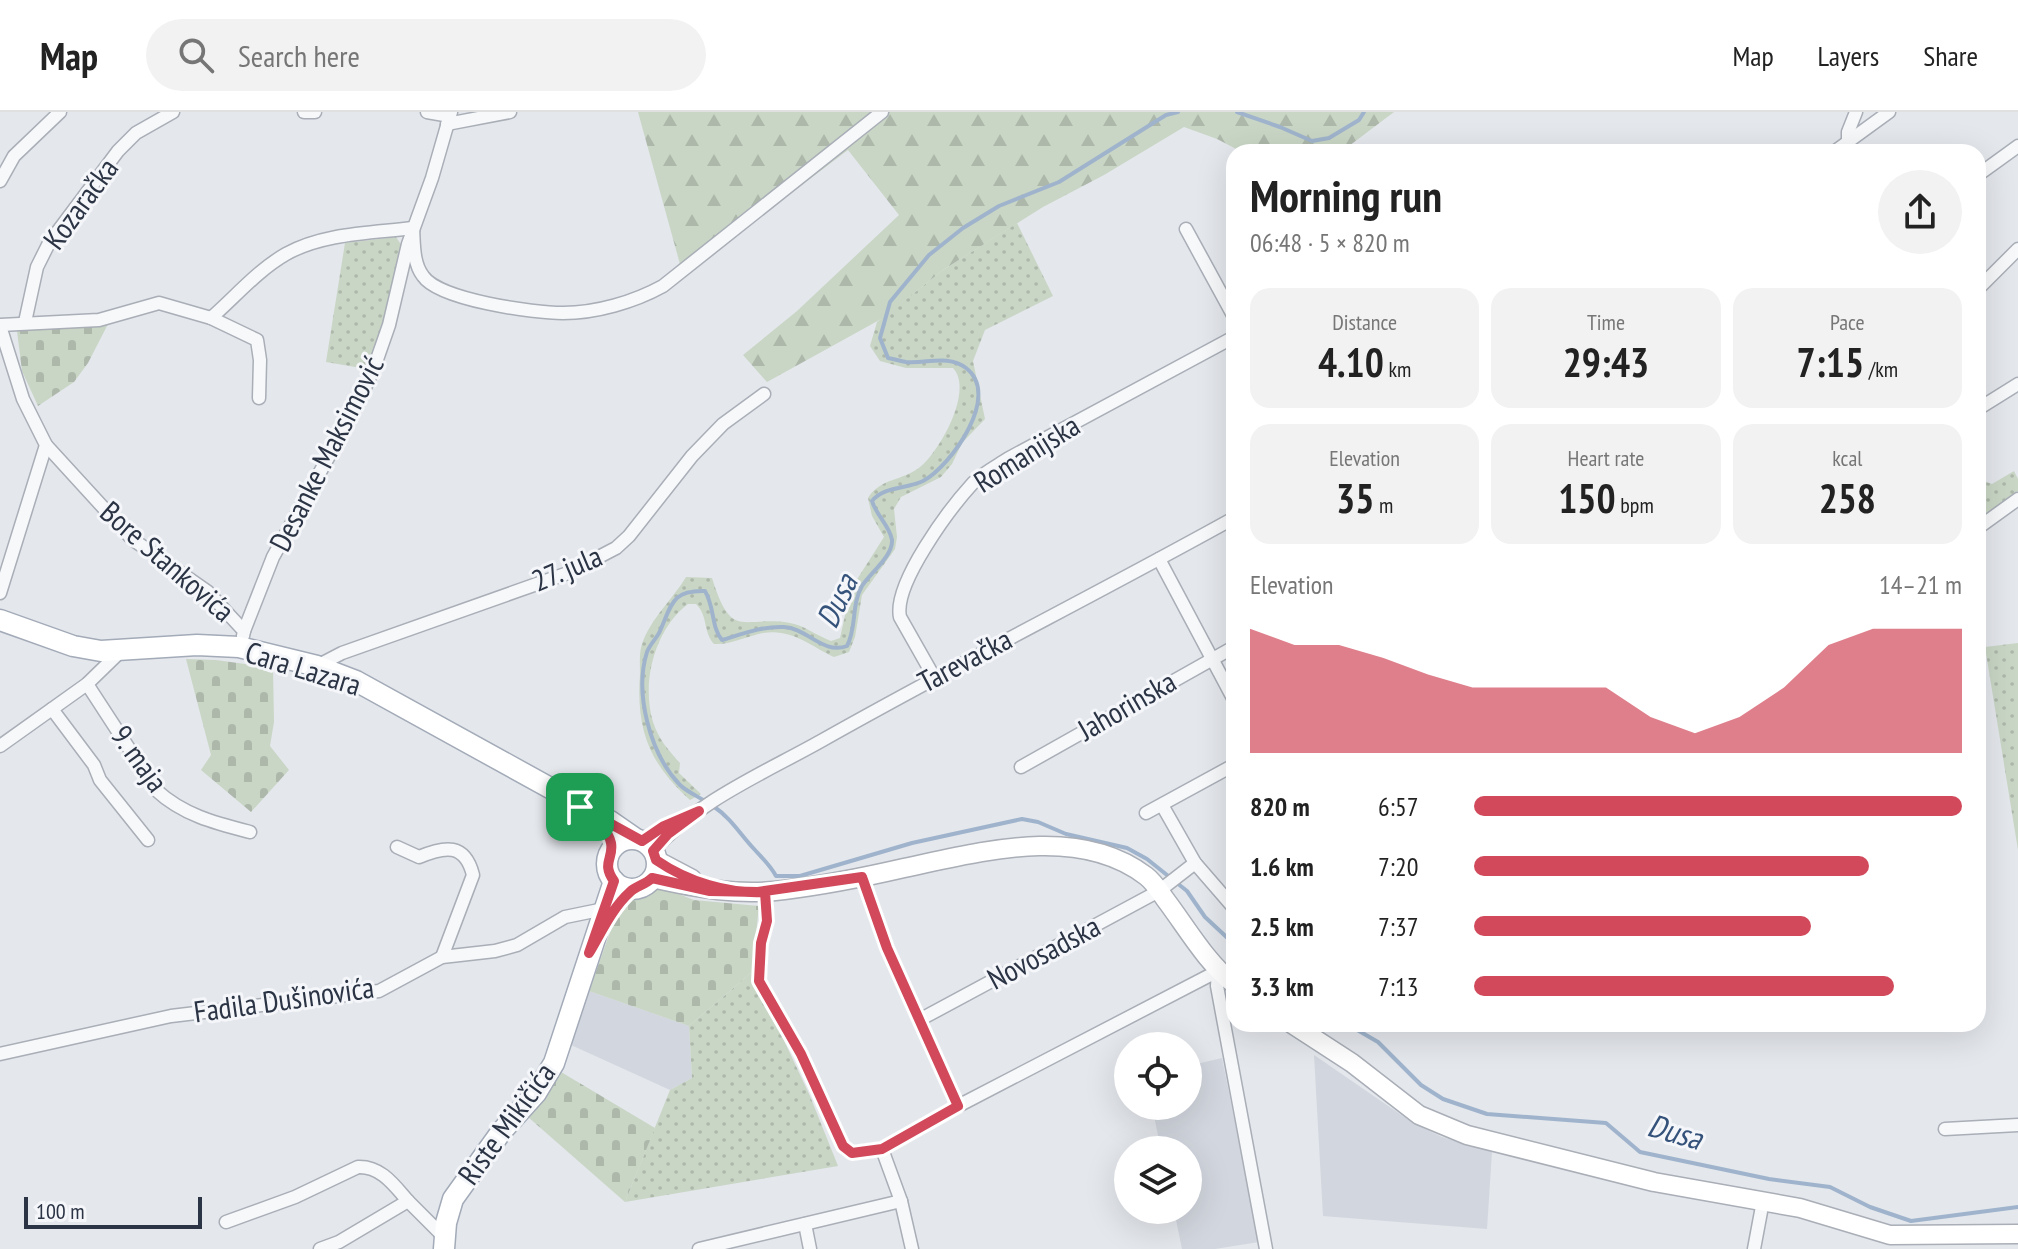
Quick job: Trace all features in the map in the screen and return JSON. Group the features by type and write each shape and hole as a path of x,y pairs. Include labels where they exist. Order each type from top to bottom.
{"main road":[{"name":"Cara Lazara","path":"0,620 73,646 101,651 242,639 317,666 356,681 610,821 648,854"},
{"name":"Cara Lazara","path":"580,807 604,829 611,850"},
{"path":"648,854 645,884 624,884 607,866 611,850 622,841 648,854 699,889 765,892 862,877 981,852 1034,847 1105,854 1163,888 1218,971 1226,978"},
{"name":"Riste Mikičića","path":"444,1243 453,1199 501,1132 536,1093 554,1063 604,909 624,884"},
{"name":"Riste Mikičića","path":"589,953 618,904 624,884"},
{"path":"1304,1032 1352,1063 1419,1115 1467,1135 1654,1182 1800,1208 1890,1235 2018,1234"}],"street":[{"path":"0,181 14,156 60,112"},
{"name":"Kozaračka","path":"25,322 37,267 49,243 118,151 136,133 173,112"},
{"path":"304,112 315,112"},
{"path":"427,112 449,117 510,112"},
{"name":"Desanke Maksimović","path":"413,228 417,265 424,278 437,287 470,300 563,313 608,307 647,295 663,286 882,112"},
{"path":"1848,142 1848,132 1856,112"},
{"path":"1845,144 1889,112"},
{"name":"Desanke Maksimović","path":"242,639 273,557 355,409 374,368 389,325 413,228 449,117"},
{"path":"1986,169 2018,146"},
{"path":"211,318 271,264 288,253 309,244 346,236 413,228"},
{"path":"1186,229 1226,302"},
{"path":"1986,281 2018,249"},
{"path":"0,326 25,322 99,320 159,303 211,318 257,340 259,398"},
{"name":"Bore Stankovića","path":"0,326 23,399 46,445 132,539 208,592 242,639"},
{"name":"Romanijska","path":"934,677 900,617 898,607 926,546 946,515 976,480 1009,458 1226,341"},
{"path":"1986,404 2018,384"},
{"name":"27. jula","path":"317,666 342,653 568,573 616,548 692,456 723,424 764,394"},
{"path":"0,593 46,445"},
{"path":"1986,522 2018,499"},
{"name":"Tarevačka","path":"648,854 668,834 709,805 934,677 1226,522"},
{"path":"1159,559 1226,684"},
{"path":"0,746 87,684 122,650"},
{"name":"Jahorinska","path":"1021,767 1226,651"},
{"name":"9. maja","path":"87,684 156,790 200,819 250,832"},
{"path":"52,709 94,765 100,780 148,840"},
{"path":"1146,813 1226,769"},
{"path":"1162,805 1191,866 1226,900"},
{"path":"397,847 419,857 448,848 470,861 473,875 442,957"},
{"name":"Novosadska","path":"921,1019 1163,888 1191,866"},
{"path":"862,877 887,948 958,1106"},
{"path":"765,892 767,921 761,943 759,981 801,1054 843,1146 852,1153 882,1149 958,1106 1218,971"},
{"name":"Fadila Dušinovića","path":"0,1054 171,1016 379,991 442,957 495,951 517,945 565,917 604,909"},
{"path":"1218,971 1217,986 1266,1249"},
{"path":"1945,1129 2018,1125"},
{"path":"882,1149 901,1201 912,1249"},
{"path":"226,1222 295,1197 358,1167 378,1171 444,1243"},
{"path":"320,1249 339,1242 408,1201"},
{"path":"704,1248 901,1201"},
{"path":"1754,1249 1763,1201"},
{"path":"805,1224 810,1249"}],"shaded area":[{"path":"589,991 689,1026 692,1078 670,1090 571,1045"},
{"path":"1314,1055 1413,1123 1442,1137 1492,1152 1487,1229 1323,1216"},
{"path":"1222,1058 1259,1242 1215,1249 1182,1249 1177,1224 1202,1224 1202,1136 1158,1136 1155,1120 1202,1120 1202,1063"}],"green space":[{"path":"638,112 1394,112 1352,144 1227,144 1184,127 1043,207 943,270 883,318 767,382 743,355 797,311 899,215 848,150 683,275"},
{"path":"1017,223 1053,296 985,330 973,361 985,419 962,443 952,464 941,477 901,497 894,509 895,549 862,595 855,637 849,652 834,657 800,639 773,632 714,644 696,604 688,604 667,627 659,642 650,674 650,706 658,733 680,763 679,773 701,794 690,800 664,773 643,729 639,694 640,655 651,626 686,577 712,578 726,611 740,622 790,623 831,641 840,638 856,581 884,537 872,516 868,498 885,483 913,472 928,459 952,420 960,390 953,368 906,368 880,361 870,346 877,322 943,270"},
{"path":"396,237 402,246 381,332 367,369 326,362 345,243"},
{"path":"108,324 88,363 74,382 38,406 22,371 17,331 20,328"},
{"path":"2014,471 2018,491 1986,515 1986,482 1992,484"},
{"path":"2018,643 2018,850 1986,653 1986,647"},
{"path":"186,659 273,668 274,722 270,746 289,770 251,812 201,770 211,755"},
{"path":"658,886 694,900 759,906 752,972 689,1026 589,991 613,924 629,899"},
{"path":"752,972 810,1096 838,1166 625,1202 670,1090 692,1078 689,1026"},
{"path":"561,1072 655,1128 625,1202 528,1117"}],"waterway":[{"name":"Dusa","path":"705,801 682,787 669,772 653,740 644,704 643,668 647,652 675,600 686,593 705,591 722,640 760,629 784,627 830,647 847,646 862,586 891,546 891,535 872,501 889,490 917,484 934,473 958,446 976,412 976,380 966,368 952,361 906,362 888,358 880,338 890,302 929,255 963,228 999,206 1059,182 1166,115 1178,112"},
{"name":"Dusa","path":"1237,112 1312,141 1329,138 1359,120 1364,112"},
{"name":"Dusa","path":"713,806 730,821 776,876 800,876 912,843 1022,819 1038,822 1066,834 1127,848 1147,859 1187,891 1205,917 1226,937"},
{"name":"Dusa","path":"1361,1032 1378,1042 1421,1085 1443,1099 1487,1114 1606,1123 1640,1152 1769,1179 1830,1187 1870,1207 1911,1221 2018,1207"}],"route":[{"path":"580,807 604,829 612,845 607,866 614,881 589,953 618,904 633,888 652,878 710,891 758,892 862,877 887,948 958,1106 882,1149 863,1154 852,1153 843,1146 801,1054 759,981 761,943 767,921 765,892 758,892 729,891 695,880 656,860 653,851 668,834 699,811 664,826 642,841 580,807"}]}
